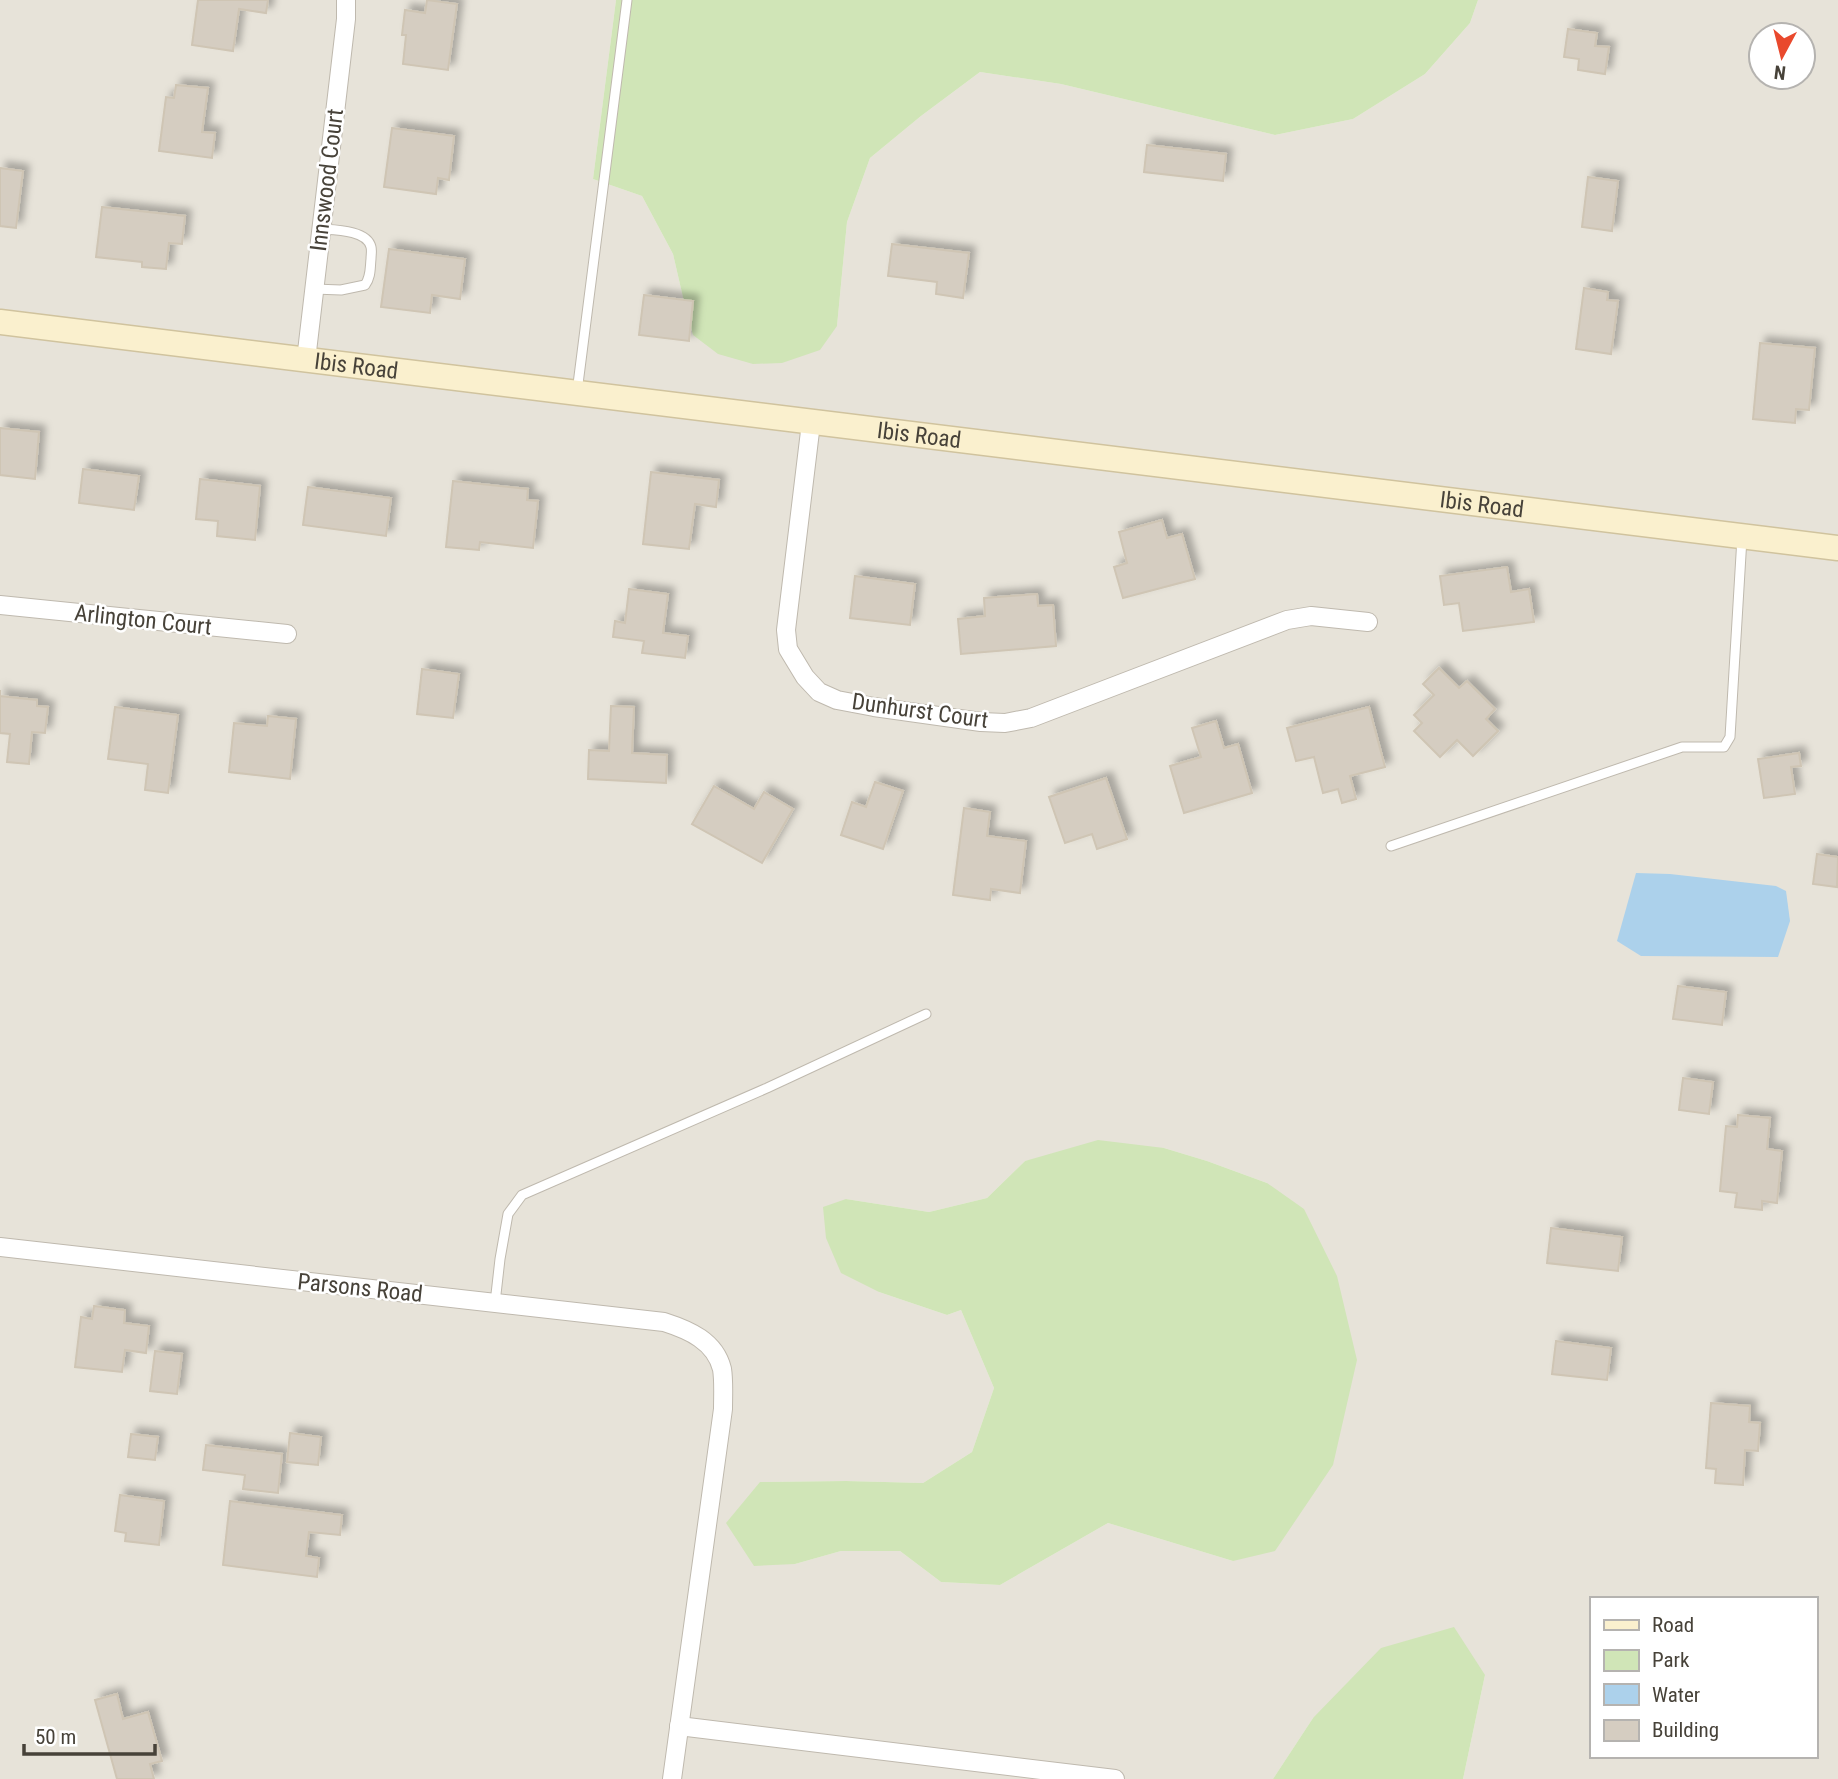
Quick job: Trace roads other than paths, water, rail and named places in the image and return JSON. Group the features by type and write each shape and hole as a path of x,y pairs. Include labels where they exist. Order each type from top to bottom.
{"street":[{"name":"Innswood Court","path":"306,360 346,0"},
{"name":"Ibis Road","path":"0,322 1838,548"},
{"name":"Dunhurst Court","path":"811,423 786,630 788,649 805,677 820,692 837,700 981,722 1005,723 1031,718 1287,620 1311,616 1368,622"},
{"name":"Arlington Court","path":"0,605 287,635"},
{"name":"Parsons Road","path":"0,1247 664,1322 689,1330 712,1348 722,1369 723,1409 679,1726"},
{"path":"672,1779 679,1726 1115,1779"}],"lane":[{"path":"577,394 627,0"},
{"path":"314,289 341,290 365,285 369,280 371,246 367,239 345,231 321,229"},
{"path":"1391,846 1682,747 1724,747 1730,737 1742,537"},
{"path":"495,1303 508,1214 522,1195 767,1088 926,1014"}],"water":[{"path":"1636,873 1670,874 1776,886 1786,891 1790,921 1778,957 1641,956 1617,941"}]}
